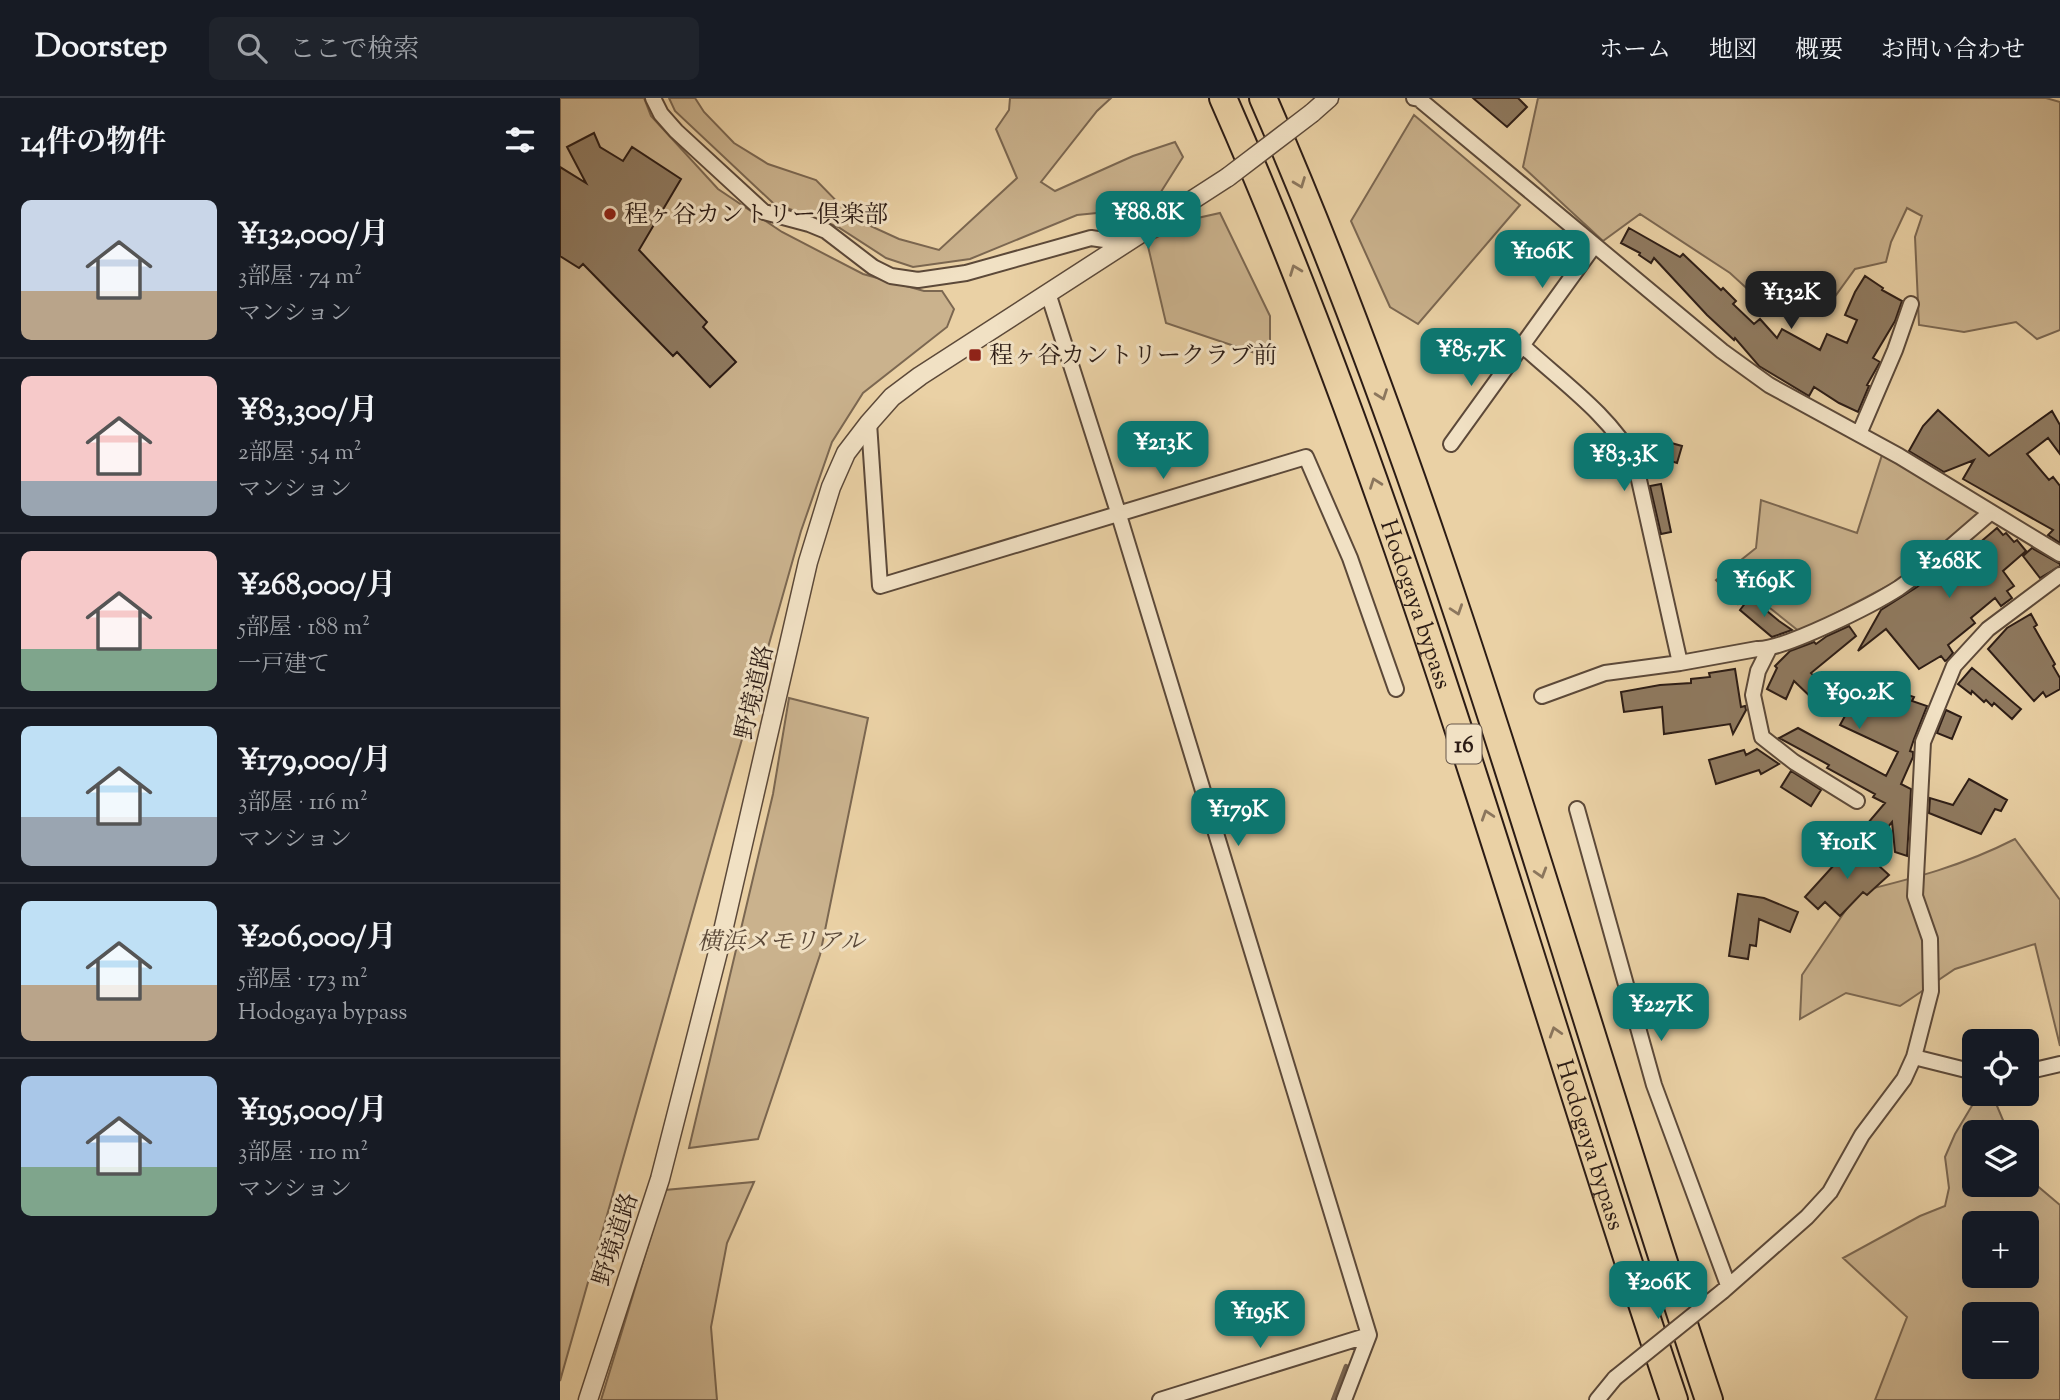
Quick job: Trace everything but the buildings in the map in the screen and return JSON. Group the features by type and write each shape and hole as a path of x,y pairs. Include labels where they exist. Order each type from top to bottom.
{"highway":[{"name":"Hodogaya bypass","path":"1223,98 1266,195 1338,379 1431,641 1628,1264 1674,1400"},
{"name":"Hodogaya bypass","path":"1263,98 1298,179 1382,395 1466,634 1660,1254 1709,1400"}],"street":[{"path":"653,98 676,131 764,212 827,231 873,267 891,276 918,279 966,273 1091,238 1125,243"},
{"name":"野境道路","path":"588,1400 660,1179 719,948 808,562 831,487 846,453 892,397 920,376 1228,177 1329,98"},
{"path":"1414,98 1419,99 1722,351 1769,384 2060,554"},
{"path":"1451,444 1594,246"},
{"path":"1048,293 1118,512 1369,1335 1344,1400"},
{"path":"1858,434 1895,350 1911,304"},
{"path":"1523,346 1608,423 1623,439 1635,462 1680,663"},
{"path":"869,423 880,586 1306,457 1350,558 1396,689"},
{"path":"1542,696 1605,673 1769,649 1811,633 1899,587 1990,513"},
{"path":"1597,1400 1615,1378 1726,1288 1807,1217 1830,1192 1862,1135 1904,1079 1914,1057 1931,991 1930,939 1915,896 1923,742 1954,666 1988,629 2060,575"},
{"path":"1769,649 1758,671 1753,695 1762,737 1794,762 1857,801"},
{"path":"1577,809 1654,1085 1726,1288"},
{"path":"1914,1057 1962,1069"},
{"path":"2039,1069 2060,1064"},
{"path":"1160,1400 1369,1335"}],"green space":[{"name":"程ヶ谷カントリー倶楽部","path":"560,98 644,98 651,116 718,189 782,232 863,274 924,291 942,291 954,309 947,327 863,393 832,442 801,531 560,1381"},
{"path":"669,98 695,98 704,112 734,143 768,164 816,180 853,218 899,239 939,250 1017,178 996,129 1009,110 1010,98 1111,98 1097,111 1041,182 1055,191 1133,156 1175,142 1183,157 1159,195 1117,211 1077,215 970,259 913,267 886,258 838,227 773,203 675,111"},
{"path":"1538,98 2046,98 2060,102 2060,330 2037,339 2016,322 1964,332 1919,325 1915,237 1922,216 1907,208 1891,242 1886,262 1855,269 1823,313 1777,316 1730,273 1640,214 1603,241 1523,167"},
{"path":"1414,115 1520,205 1418,324 1390,307 1351,221"},
{"path":"1220,213 1270,316 1270,358 1166,323 1147,242 1193,219"},
{"path":"1882,455 1982,513 1901,579 1800,632 1751,593 1738,604 1716,580 1756,548 1761,500 1857,533"},
{"name":"横浜メモリアル","path":"789,698 868,718 820,955 758,1139 689,1148 773,794"},
{"path":"2015,839 2060,900 2060,1046 2035,944 1955,969 1900,1006 1846,993 1800,1019 1802,975 1858,892 1957,864"},
{"path":"1972,1106 1997,1106 2003,1120 1963,1120"},
{"path":"1962,1122 1962,1197 2039,1197 2039,1187 2060,1205 2060,1400 1875,1400 1907,1317 1843,1258 1920,1216 1945,1206 1949,1188 1945,1157"},
{"path":"754,1182 727,1243 711,1327 717,1400 601,1400 665,1190"}],"waterway":[{"path":"1333,1400 1346,1366"}],"place":[{"name":"程ヶ谷カントリー倶楽部","path":"610,214"},
{"name":"程ヶ谷カントリークラブ前","path":"975,355"}]}
